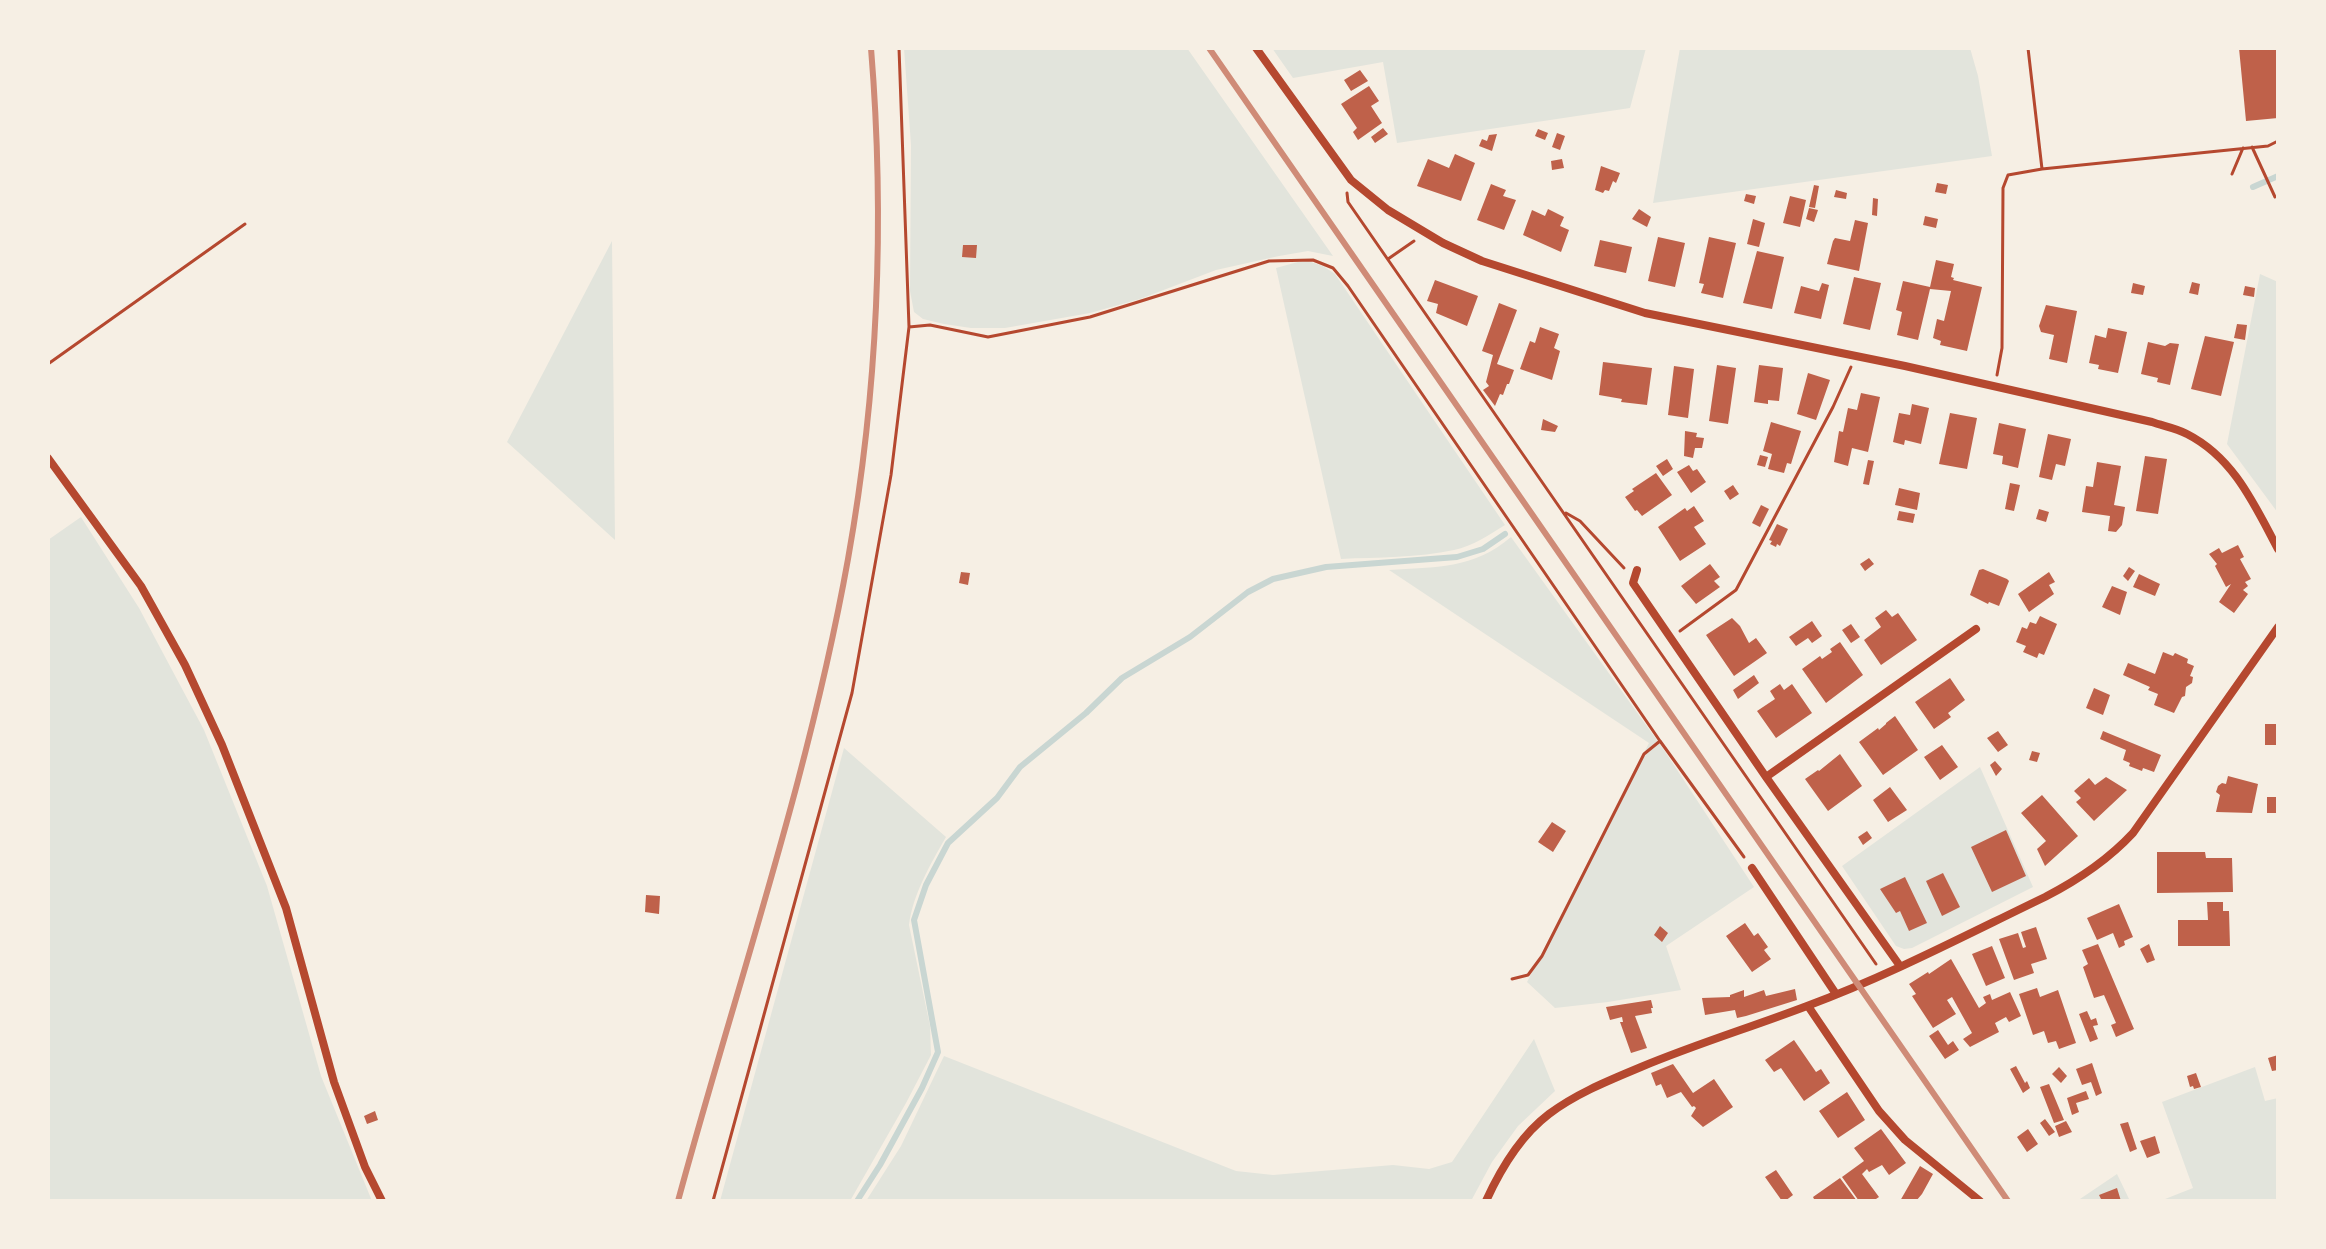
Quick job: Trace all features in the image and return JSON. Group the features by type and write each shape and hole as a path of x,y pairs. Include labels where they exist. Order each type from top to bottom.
{"street":[{"path":"1256,48 1351,180 1388,210 1482,261 1645,313 1856,356 2185,432 2230,466 2278,549"},
{"path":"48,458 141,586 185,665 216,732 286,908 334,1082 365,1167 382,1201"},
{"path":"1636,575 1633,583 1900,966"},
{"path":"1486,1201 1508,1158 1530,1130 1552,1112 1602,1083 1687,1048 1808,1006 1883,974 2074,882 2133,833 2278,627"},
{"path":"1766,777 1976,629"},
{"path":"1752,868 1836,994"},
{"path":"1808,1006 1888,1121 1930,1162 1978,1198"}],"path":[{"path":"713,1201 852,693 891,475 909,327 899,48"},
{"path":"2028,48 2042,169"},
{"path":"1995,387 2002,348 2003,188 2008,175 2268,146 2278,141"},
{"path":"2252,147 2275,197"},
{"path":"2232,174 2243,148"},
{"path":"1351,180 1347,188 1348,202 1883,974"},
{"path":"48,364 245,224"},
{"path":"1388,259 1425,232"},
{"path":"909,327 930,325 988,337 1090,317 1269,261 1313,260 1333,268 1660,741 1752,868"},
{"path":"1671,638 1736,590 1833,407 1856,356"},
{"path":"1562,511 1580,521 1636,575"},
{"path":"1512,979 1528,975 1542,956 1644,754 1660,741"}],"shaded area":[{"path":"904,48 1187,48 1333,256 1308,251 1279,256 1216,270 1140,299 1090,313 1005,328 971,328 923,319 914,312 910,291 911,145"},
{"path":"1272,48 1646,48 1630,108 1397,143 1383,62 1293,78"},
{"path":"1680,48 1970,48 1992,156 1653,203"},
{"path":"612,241 615,540 507,442"},
{"path":"1305,260 1335,274 1505,525 1474,543 1440,553 1341,559 1276,268"},
{"path":"2260,274 2278,282 2278,513 2227,444"},
{"path":"81,517 139,608 204,730 267,886 321,1076 372,1201 48,1201 48,540"},
{"path":"1511,537 1664,750 1754,887 1666,946 1681,990 1555,1008 1527,982 1649,743 1389,570 1438,567 1468,561"},
{"path":"844,748 946,837 918,891 909,925 930,1026 931,1055 850,1201 720,1201"},
{"path":"1980,767 2033,887 1912,948 1896,946 1842,866"},
{"path":"1534,1039 1555,1091 1518,1126 1492,1162 1471,1201 866,1201 901,1146 944,1056 1236,1171 1273,1175 1393,1165 1429,1169 1452,1162"},
{"path":"2255,1067 2265,1101 2278,1098 2278,1201 2160,1201 2193,1188 2162,1102"},
{"path":"2117,1174 2130,1201 2077,1201"}],"building":[{"path":"2239,48 2278,48 2278,118 2246,121"},
{"path":"1360,70 1368,81 1351,91 1344,80"},
{"path":"1369,86 1379,101 1371,106 1382,123 1358,140 1353,132 1357,128 1341,104"},
{"path":"1383,128 1388,134 1375,143 1371,137"},
{"path":"1538,129 1548,133 1545,140 1535,136"},
{"path":"1557,133 1565,136 1560,150 1552,147"},
{"path":"1497,134 1492,151 1479,146 1482,139 1487,141 1489,135"},
{"path":"1455,154 1475,163 1461,201 1417,186 1428,159 1449,168"},
{"path":"1562,159 1564,168 1552,170 1551,161"},
{"path":"1601,166 1620,173 1616,183 1613,181 1609,191 1603,193 1595,190"},
{"path":"1937,183 1948,185 1946,194 1935,192"},
{"path":"1491,184 1506,190 1503,196 1516,200 1504,230 1477,220"},
{"path":"1814,185 1819,186 1815,208 1809,207"},
{"path":"1836,190 1847,193 1846,199 1834,197"},
{"path":"1746,194 1756,196 1754,204 1744,201"},
{"path":"1790,196 1806,200 1800,227 1783,223"},
{"path":"1873,198 1878,199 1877,216 1872,215"},
{"path":"1809,208 1818,210 1814,222 1806,219"},
{"path":"1548,209 1564,217 1560,226 1569,230 1561,252 1523,235 1532,210 1545,216"},
{"path":"1639,209 1651,217 1647,227 1632,219"},
{"path":"1925,216 1938,219 1936,228 1923,225"},
{"path":"1753,219 1765,223 1759,247 1747,244"},
{"path":"1855,220 1868,223 1859,271 1827,264 1833,241 1835,238 1850,241"},
{"path":"1658,237 1685,243 1675,287 1648,281"},
{"path":"1709,237 1736,243 1723,298 1701,293 1704,284 1699,283"},
{"path":"1600,240 1632,247 1626,273 1594,266"},
{"path":"963,245 977,245 976,258 962,257"},
{"path":"1757,251 1784,257 1772,309 1743,303"},
{"path":"1936,260 1954,264 1953,280 1982,287 1967,351 1940,345 1941,341 1933,338 1937,319 1944,321 1951,291 1930,289 1918,340 1897,335 1902,312 1896,310 1903,281 1930,287"},
{"path":"1854,277 1881,283 1870,330 1843,324"},
{"path":"1435,280 1478,296 1467,326 1436,313 1438,304 1427,301"},
{"path":"2192,282 2200,284 2198,295 2189,293"},
{"path":"1822,283 1829,285 1821,319 1794,313 1801,286 1819,291"},
{"path":"2133,283 2145,286 2143,295 2131,293"},
{"path":"2245,286 2255,288 2254,297 2243,295"},
{"path":"1499,303 1517,310 1497,364 1514,370 1495,406 1483,390 1489,386 1486,382 1493,355 1482,351"},
{"path":"2046,305 2077,311 2067,363 2049,359 2054,335 2041,332 2039,326"},
{"path":"2237,324 2247,325 2245,340 2234,338"},
{"path":"1540,327 1559,334 1554,348 1560,351 1552,380 1520,369 1530,341 1535,343"},
{"path":"2108,328 2127,332 2118,373 2098,369 2099,365 2089,363 2095,335 2106,338"},
{"path":"2205,336 2234,342 2221,396 2191,389"},
{"path":"2148,342 2165,346 2179,344 2170,385 2141,374"},
{"path":"1603,362 1652,368 1647,405 1599,395"},
{"path":"1717,365 1736,368 1728,424 1709,421"},
{"path":"1759,365 1783,368 1779,401 1768,400 1768,404 1754,402"},
{"path":"1674,366 1694,369 1688,418 1668,415"},
{"path":"1808,373 1830,380 1816,420 1797,414"},
{"path":"1861,393 1880,397 1868,452 1852,448 1848,466 1834,462 1839,431 1843,432 1848,408 1857,410"},
{"path":"1912,404 1929,408 1921,444 1905,440 1904,445 1893,442 1899,413 1910,415"},
{"path":"1950,413 1977,418 1967,469 1939,464"},
{"path":"1543,419 1558,426 1555,432 1541,430"},
{"path":"1771,422 1801,431 1791,464 1787,463 1784,473 1768,469 1772,454 1763,451"},
{"path":"1999,423 2026,429 2018,468 2002,464 2003,456 1993,454"},
{"path":"1685,431 1704,438 1702,448 1695,448 1693,458 1684,456"},
{"path":"2048,434 2071,439 2065,466 2056,464 2052,480 2039,477"},
{"path":"1760,455 1768,457 1765,467 1757,465"},
{"path":"2145,456 2167,459 2158,514 2136,511"},
{"path":"1667,459 1673,469 1663,476 1656,466"},
{"path":"1868,460 1874,461 1869,485 1863,484"},
{"path":"2097,462 2121,466 2114,505 2125,507 2122,525 2116,532 2108,531 2110,516 2082,512 2086,486 2093,487"},
{"path":"1689,465 1693,471 1697,469 1706,482 1691,493 1677,472"},
{"path":"1656,473 1672,495 1642,516 1625,497"},
{"path":"2010,483 2020,485 2014,511 2005,509"},
{"path":"1733,485 1739,494 1730,500 1724,491"},
{"path":"1899,488 1920,493 1917,510 1895,505"},
{"path":"1761,505 1769,509 1760,527 1752,523"},
{"path":"1694,506 1704,521 1694,527 1706,544 1680,561 1658,527 1685,508 1687,511"},
{"path":"2039,509 2049,512 2046,522 2036,519"},
{"path":"1899,511 1915,514 1913,523 1897,520"},
{"path":"1777,524 1788,529 1780,546 1777,544 1776,547 1769,540"},
{"path":"2238,545 2244,557 2240,559 2251,579 2245,582 2248,586 2243,590 2248,594 2234,613 2219,602 2231,584 2226,587 2215,566 2217,564 2209,554 2219,548 2222,553"},
{"path":"1869,558 1874,564 1865,571 1860,564"},
{"path":"1710,564 1720,577 1714,581 1720,587 1696,604 1681,586"},
{"path":"2129,567 2135,571 2128,581 2123,576"},
{"path":"1979,570 2009,581 1999,606 1970,595"},
{"path":"961,572 970,573 968,585 959,583"},
{"path":"2049,572 2055,582 2049,585 2054,594 2029,612 2018,594"},
{"path":"2139,574 2160,584 2155,596 2133,587"},
{"path":"2112,586 2127,592 2120,615 2102,607"},
{"path":"1886,610 1892,617 1898,613 1917,640 1881,665 1864,640 1881,627 1875,618"},
{"path":"2040,616 2057,624 2044,655 2039,653 2037,658 2023,652 2026,646 2016,642 2022,627 2027,629 2030,622 2036,624"},
{"path":"1732,618 1749,643 1756,638 1767,653 1734,676 1706,635"},
{"path":"1812,621 1822,636 1812,643 1808,638 1796,646 1789,637"},
{"path":"1851,624 1860,637 1851,643 1842,630"},
{"path":"1840,642 1863,675 1826,703 1802,669 1820,656 1822,659 1832,652 1830,649"},
{"path":"2163,652 2173,656 2175,653 2194,666 2190,676 2193,677 2192,683 2186,687 2185,696 2174,713 2154,705 2158,694 2148,690 2150,687 2123,675 2128,663 2155,674"},
{"path":"1754,675 1759,683 1738,699 1733,690"},
{"path":"1950,678 1965,700 1948,713 1951,717 1934,729 1915,702"},
{"path":"1780,684 1784,690 1792,684 1812,713 1776,738 1757,711 1775,699 1770,691"},
{"path":"2094,688 2110,695 2103,715 2086,708"},
{"path":"1895,716 1918,750 1883,775 1859,742"},
{"path":"2265,724 2278,724 2278,745 2265,745"},
{"path":"1998,731 2008,745 1998,752 1987,738"},
{"path":"2103,731 2161,755 2154,772 2129,766 2130,763 2123,760 2126,750 2100,739"},
{"path":"1942,745 1958,767 1940,780 1924,757"},
{"path":"2032,751 2040,753 2037,762 2029,760"},
{"path":"1840,754 1862,786 1828,811 1805,779"},
{"path":"1995,761 2002,769 1996,776 1990,765"},
{"path":"2228,776 2258,784 2252,813 2216,812 2220,795 2216,792 2218,786 2226,784"},
{"path":"2106,777 2127,790 2094,821 2076,802 2081,798 2074,791 2089,778 2095,785"},
{"path":"1890,787 1907,810 1888,822 1873,800"},
{"path":"2042,795 2078,836 2045,866 2037,849 2046,841 2021,813"},
{"path":"2267,797 2278,797 2278,813 2267,813"},
{"path":"1552,822 1566,831 1553,852 1538,842"},
{"path":"2006,830 2026,876 1992,892 1971,847"},
{"path":"1867,831 1872,838 1863,845 1858,837"},
{"path":"2157,852 2205,852 2206,858 2232,858 2233,892 2157,893"},
{"path":"1943,873 1960,907 1942,916 1926,881"},
{"path":"1905,877 1927,923 1909,931 1900,911 1896,913 1880,889"},
{"path":"646,895 660,896 659,914 645,912"},
{"path":"2207,902 2223,902 2223,911 2229,911 2230,946 2178,946 2178,920 2208,920"},
{"path":"2119,904 2133,937 2124,941 2125,945 2119,948 2113,933 2097,940 2087,918"},
{"path":"1745,923 1754,936 1758,933 1768,947 1764,950 1771,959 1752,972 1726,936"},
{"path":"1660,926 1668,933 1662,942 1654,935"},
{"path":"2036,927 2047,959 2031,964 2034,973 2014,980 1999,939 2018,933 2023,948 2026,947 2021,932"},
{"path":"2098,944 2134,1029 2116,1037 2111,1025 2116,1023 2104,995 2094,998 2083,967 2088,964 2082,950"},
{"path":"2149,944 2155,960 2147,963 2140,949"},
{"path":"1992,946 2005,978 1986,986 1972,954"},
{"path":"1951,959 1979,1008 1986,1003 1983,997 1990,994 1992,1000 2010,992 2021,1016 2009,1022 2006,1017 1995,1023 1999,1032 1970,1047 1963,1039 1972,1033 1952,997 1947,1000 1956,1014 1933,1028 1912,996 1916,994 1909,984"},
{"path":"2037,988 2040,997 2058,990 2076,1043 2059,1049 2056,1041 2048,1043 2044,1031 2033,1035 2019,994"},
{"path":"1795,989 1797,1000 1746,1016 1737,1018 1735,1010 1705,1015 1702,998 1730,997 1744,990 1744,997 1764,990 1766,996"},
{"path":"1651,1000 1652,1013 1635,1016 1647,1048 1631,1053 1620,1022 1623,1022 1622,1017 1610,1020 1606,1007"},
{"path":"2087,1011 2091,1020 2096,1018 2098,1025 2093,1026 2098,1039 2090,1042 2079,1014"},
{"path":"1938,1030 1948,1045 1953,1041 1959,1050 1945,1059 1929,1036"},
{"path":"1794,1040 1816,1072 1821,1069 1830,1083 1804,1101 1781,1068 1774,1072 1765,1060"},
{"path":"2278,1055 2278,1070 2272,1071 2268,1058"},
{"path":"2092,1063 2102,1093 2096,1096 2091,1082 2082,1085 2076,1069"},
{"path":"1673,1064 1693,1093 1714,1079 1733,1107 1703,1127 1691,1116 1696,1108 1681,1092 1667,1098 1661,1084 1656,1086 1651,1073"},
{"path":"2016,1066 2030,1088 2023,1093 2010,1069"},
{"path":"2059,1067 2067,1076 2061,1083 2052,1074"},
{"path":"2196,1073 2201,1087 2194,1089 2190,1087 2187,1076"},
{"path":"2049,1084 2064,1120 2054,1123 2040,1087"},
{"path":"2086,1091 2089,1099 2076,1103 2079,1112 2072,1115 2067,1098"},
{"path":"1847,1092 1865,1120 1838,1138 1819,1111"},
{"path":"375,1111 378,1120 367,1124 364,1116"},
{"path":"2045,1119 2055,1132 2049,1136 2040,1123"},
{"path":"2066,1121 2072,1132 2059,1137 2055,1126"},
{"path":"2128,1122 2137,1149 2130,1152 2120,1124"},
{"path":"1881,1129 1906,1163 1889,1175 1882,1165 1869,1172 1867,1169 1862,1174 1879,1197 1873,1201 1859,1201 1842,1177 1864,1161 1854,1148"},
{"path":"2028,1129 2038,1144 2027,1152 2017,1137"},
{"path":"2155,1136 2160,1153 2147,1158 2140,1141"},
{"path":"1920,1166 1933,1174 1922,1194 1916,1201 1900,1201"},
{"path":"1776,1170 1793,1195 1785,1201 1765,1177"},
{"path":"1840,1178 1857,1201 1815,1201 1813,1197"},
{"path":"2117,1188 2121,1201 2102,1201 2099,1195"}],"waterway":[{"path":"2253,187 2278,176"},
{"path":"857,1201 922,1088 938,1052 914,920 926,885 948,843 997,798 1020,767 1086,713 1122,678 1190,637 1248,592 1273,579 1326,567 1457,557 1483,549 1505,534"}],"railway":[{"path":"678,1201 792,802 832,640 848,559 866,432 876,305 878,176 871,48"},
{"path":"1209,48 2008,1201"}]}
